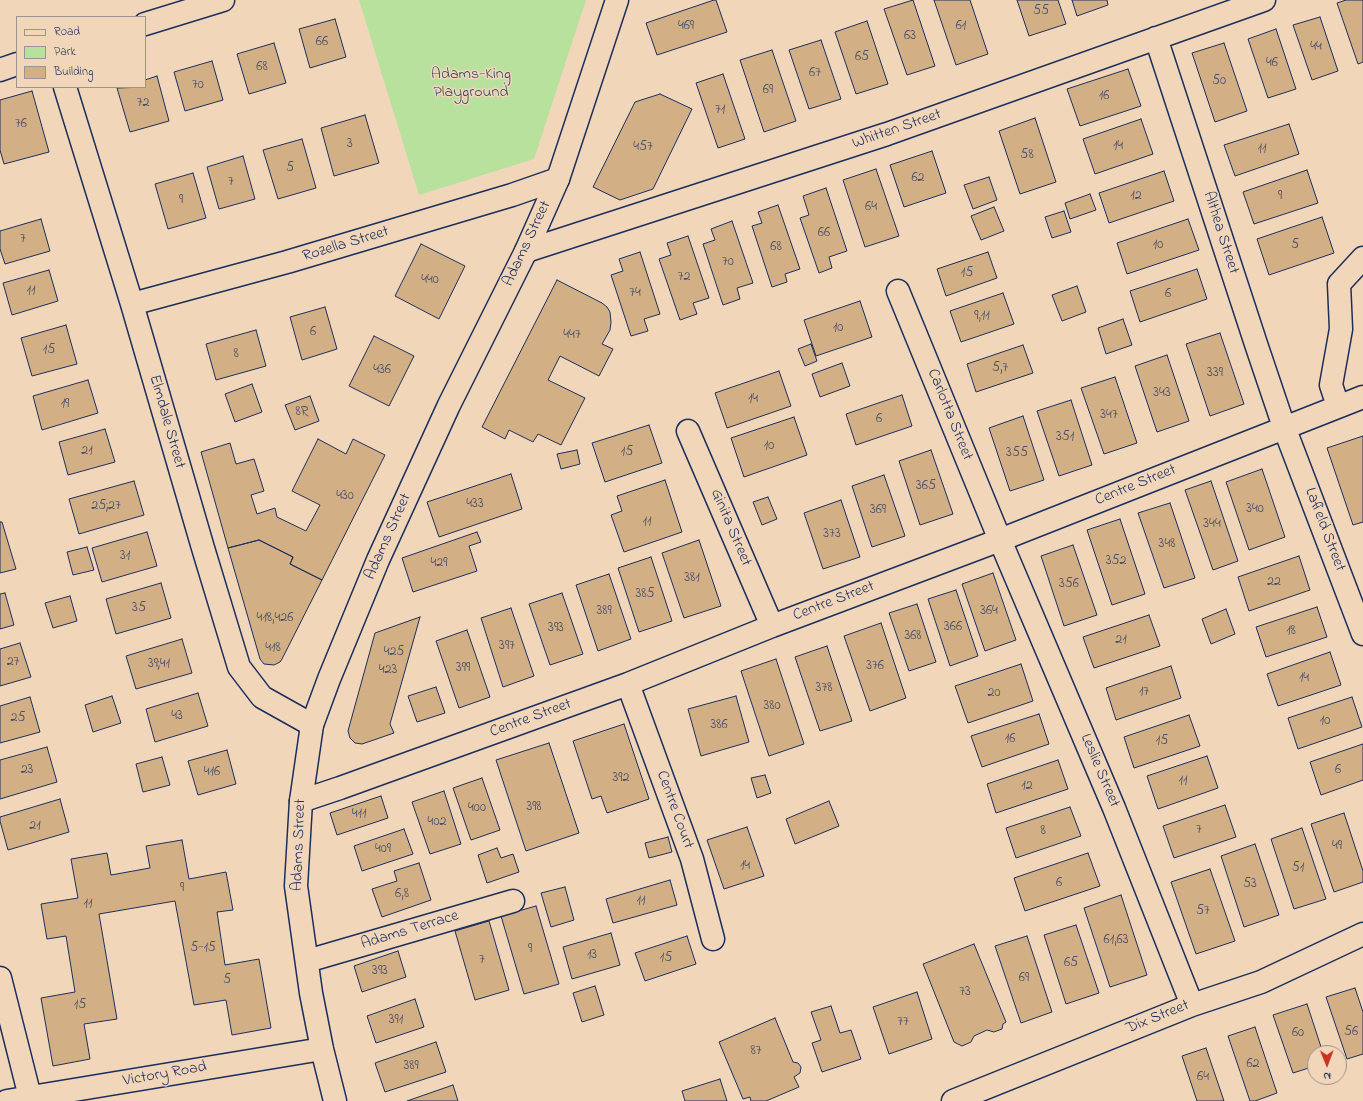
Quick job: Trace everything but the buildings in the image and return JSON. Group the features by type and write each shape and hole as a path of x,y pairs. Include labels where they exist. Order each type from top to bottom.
{"street":[{"path":"146,24 223,0"},
{"name":"Adams Street","path":"335,1101 322,1049 311,993 296,886 301,801 312,725 328,679 378,560 449,405 526,252 558,179 617,0"},
{"name":"Whitten Street","path":"526,252 887,134 1264,0"},
{"name":"Althea Street","path":"1156,38 1284,427"},
{"path":"0,70 16,64"},
{"name":"Elmdale Street","path":"65,88 132,304 202,548 239,667 262,697 312,725"},
{"name":"Rozella Street","path":"132,304 287,262 512,195 558,179"},
{"path":"1338,406 1331,385 1341,329 1339,284 1363,258"},
{"name":"Carlotta Street","path":"898,291 1000,540"},
{"name":"Centre Street","path":"301,801 628,684 772,626 1000,540 1363,397"},
{"name":"Lafield Street","path":"1284,427 1363,634"},
{"name":"Ginita Street","path":"688,431 772,626"},
{"name":"Leslie Street","path":"1000,540 1111,800 1192,1005"},
{"name":"Centre Court","path":"628,684 692,859 712,939"},
{"name":"Adams Terrace","path":"307,961 513,901"},
{"name":"Dix Street","path":"953,1101 1192,1005 1261,982 1363,934"},
{"path":"0,978 30,1097"},
{"name":"Victory Road","path":"7,1101 322,1049"}],"green space":[{"name":"Adams-King Playground","path":"359,0 586,0 534,159 419,195"}]}
